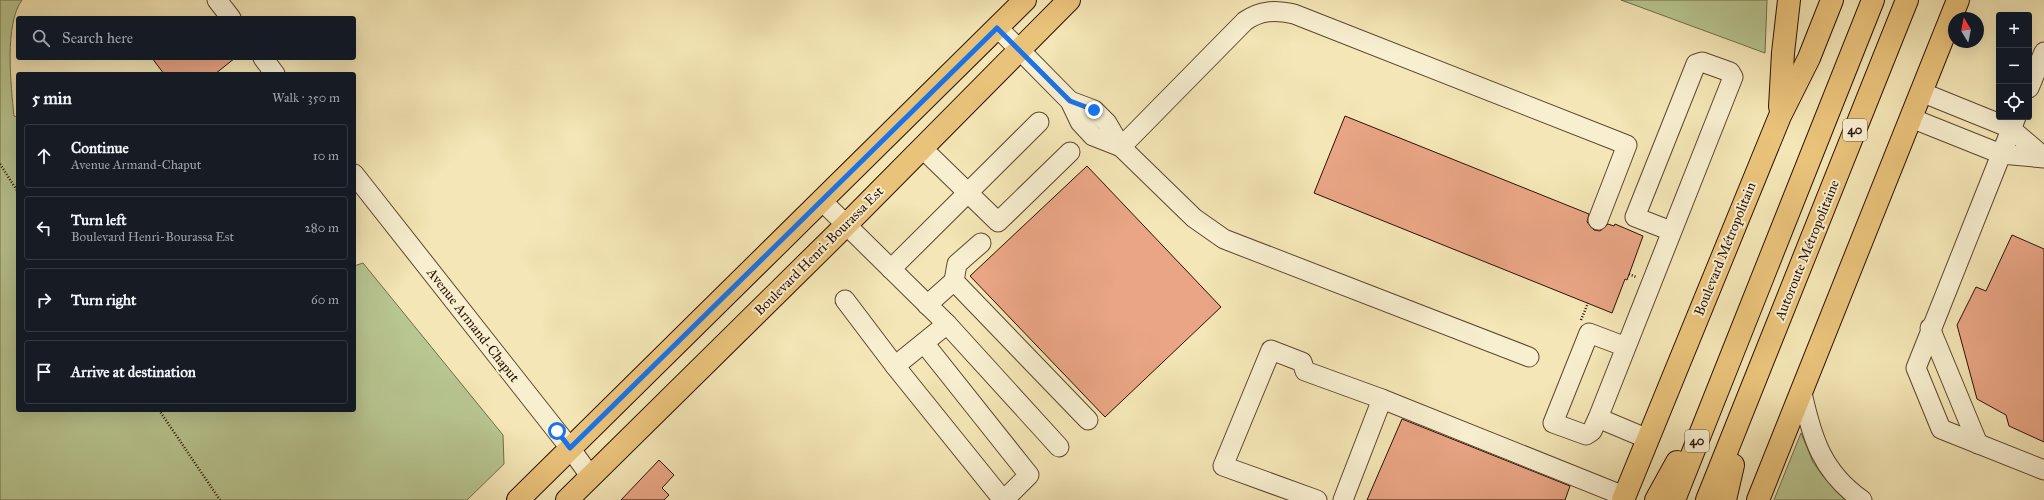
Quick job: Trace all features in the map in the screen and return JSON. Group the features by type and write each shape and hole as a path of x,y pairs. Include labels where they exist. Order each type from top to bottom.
{"main road":[{"path":"518,500 1025,0"},
{"name":"Boulevard Henri-Bourassa Est","path":"567,500 847,224 1069,0"},
{"path":"1780,116 1783,53 1789,0"},
{"name":"Boulevard Métropolitain","path":"1624,498 1780,116 1808,58 1832,0"},
{"name":"40","path":"1674,500 1873,0"},
{"name":"Autoroute Métropolitaine","path":"1707,500 1907,0"},
{"path":"1758,500 1958,0"},
{"path":"1656,500 1721,383"},
{"path":"1725,500 1752,388"}],"street":[{"path":"217,0 229,16"},
{"path":"1121,147 1245,21 1261,12 1280,11 1294,14 1627,145 1598,220"},
{"path":"997,28 1070,101 1080,122 1093,136 1121,147 1194,218 1224,240 1529,358"},
{"path":"2031,84 2044,52"},
{"path":"264,60 274,72"},
{"path":"1626,347 1589,333 1552,423 1586,436 1592,431 1598,418 1626,347 1671,231 1732,77 1730,72 1702,62 1696,64 1634,217 1671,231"},
{"path":"1921,92 2013,123 2044,158"},
{"path":"1911,118 2001,154 2044,158"},
{"path":"891,269 1039,122"},
{"path":"2013,123 1930,328 1916,368 1941,429 2044,470"},
{"path":"922,148 998,222 1070,152"},
{"name":"Avenue Armand-Chaput","path":"356,177 570,448 590,477"},
{"path":"821,200 947,324 1059,447"},
{"path":"927,306 954,280 957,264 981,243"},
{"path":"954,280 1088,420"},
{"path":"845,300 895,366 1003,500 1029,475 924,343"},
{"path":"895,366 947,324"},
{"path":"1930,328 1978,444"},
{"path":"1317,500 1223,466 1271,350 1302,362 1305,371 1382,399 1624,498"},
{"path":"1802,393 1810,426 1825,464 1841,482 1862,500"},
{"path":"1343,500 1382,399"},
{"path":"1598,418 1648,439"}],"path":[{"path":"0,164 16,189"},
{"path":"1581,320 1588,303"},
{"path":"160,412 220,500"}],"green space":[{"path":"0,0 22,0 16,11 13,24 10,56 11,89 14,116 16,116 16,412 356,412 356,265 363,263 503,435 504,464 467,500 0,500"},
{"path":"1621,0 1767,0 1765,53"},
{"path":"1801,433 1813,462 1822,475 1846,500 1774,500"}],"building":[{"path":"154,60 232,60 218,72 162,72"},
{"path":"1345,116 1589,214 1587,222 1594,230 1600,231 1608,224 1614,226 1615,224 1643,236 1627,280 1625,279 1612,313 1314,193"},
{"path":"1087,166 1221,307 1105,417 970,276"},
{"path":"2012,235 2044,249 2044,442 2009,426 2006,415 1977,399 1957,325 1976,287 1986,291"},
{"path":"1402,419 1570,486 1565,500 1367,500"},
{"path":"659,460 674,475 662,488 669,495 664,500 621,500"}],"route":[{"path":"557,431 570,448 997,28 1070,101 1094,110"}]}
